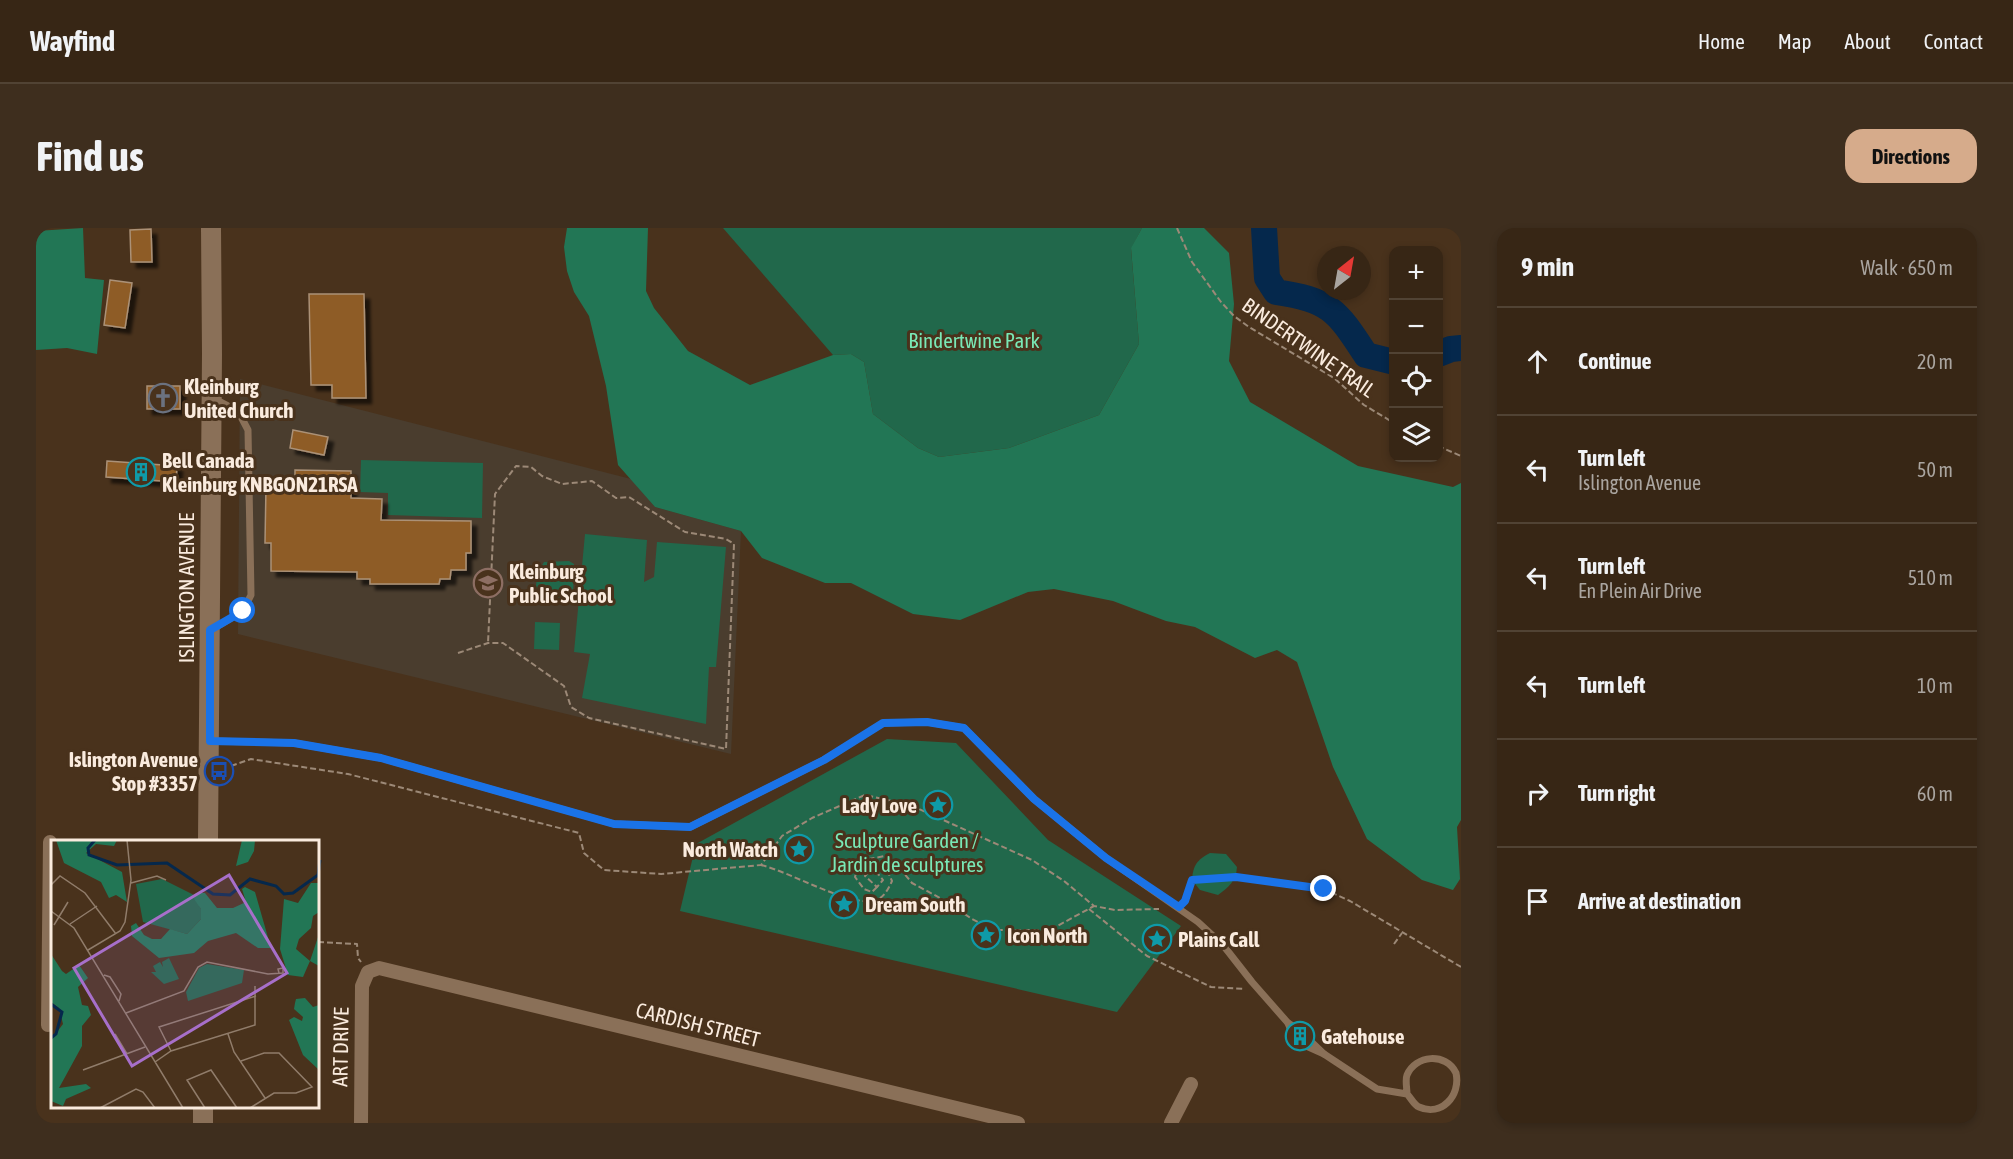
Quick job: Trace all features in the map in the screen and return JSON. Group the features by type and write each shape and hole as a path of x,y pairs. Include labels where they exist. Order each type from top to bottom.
{"street":[{"name":"ISLINGTON AVENUE","path":"208,840 211,228"},
{"path":"46,1024 50,842"},
{"name":"CARDISH STREET","path":"368,972 379,969 391,971 1018,1123"},
{"name":"ART DRIVE","path":"361,1123 362,986 368,972"},
{"path":"1171,1123 1191,1084"}],"lane":[{"path":"210,630 243,611 250,595 248,430 238,411 211,398"},
{"path":"210,741 294,743 381,758 614,824 690,827 824,760 883,723 927,722 964,728 1034,799 1106,858 1179,907 1223,945 1288,1023 1299,1030 1324,1054 1377,1089 1407,1094 1418,1107 1434,1111 1450,1104 1458,1089 1455,1072 1443,1060 1426,1058 1418,1062 1407,1076 1407,1094"}],"path":[{"name":"BINDERTWINE TRAIL","path":"1177,228 1192,262 1234,316 1334,378 1364,405 1389,420"},
{"path":"1443,448 1461,456"},
{"path":"458,653 488,643 502,643 564,686 571,707 589,718 726,749 734,544 726,539 685,532 629,497 616,498 592,481 562,484 542,476 531,467 516,466 495,494 488,643"},
{"path":"231,766 250,759 348,774 579,833 584,854 604,870 661,874 761,865 840,895 874,900 882,897 892,881 887,870 880,867 871,870 865,876 877,887"},
{"path":"761,865 782,837 812,818 865,795 910,805 1032,860 1064,881 1094,906 1115,910 1179,907 1185,901 1192,880 1236,877 1324,889 1350,901 1461,967"},
{"path":"871,870 883,880 872,892 864,889 855,877 857,868 869,859 885,856 892,859 912,883 994,930 1050,930 1094,906"},
{"path":"1089,909 1147,956 1211,987 1258,989"},
{"path":"1394,944 1402,933"},
{"path":"320,942 357,944 358,958 368,972"}],"shaded area":[{"name":"Kleinburg Public School","path":"240,379 631,479 655,507 741,531 731,754 238,634"}],"green space":[{"path":"83,228 85,278 104,280 97,354 67,348 36,350 36,231"},
{"path":"567,228 648,228 646,291 654,308 688,351 750,385 833,355 851,354 864,362 873,414 918,448 939,457 1009,448 1099,415 1139,344 1131,248 1142,228 1204,228 1229,253 1234,304 1229,361 1250,402 1358,466 1453,487 1461,483 1461,820 1457,827 1460,879 1453,890 1422,880 1367,839 1333,767 1297,662 1277,650 1255,658 1195,627 1166,621 1113,601 1054,589 1028,592 960,620 913,614 851,583 825,583 762,558 741,531 655,507 618,465 606,386 589,316 574,292 567,271 564,247"},
{"name":"Bindertwine Park","path":"723,228 1142,228 1131,249 1139,344 1099,415 1009,448 939,457 918,448 873,414 864,362 851,354 833,355"},
{"path":"361,460 483,463 482,518 388,515 388,493 360,492"},
{"path":"585,534 647,540 644,582 654,577 657,542 726,547 716,667 709,667 706,724 582,698 590,654 574,652"},
{"path":"569,561 574,564 573,599 545,596 536,586 537,574 544,562"},
{"path":"535,622 560,623 559,650 534,649"},
{"name":"Sculpture Garden / Jardin de sculptures","path":"887,739 956,743 1048,840 1181,926 1117,1012 680,911 696,844"},
{"path":"1210,853 1226,854 1237,867 1231,883 1218,895 1200,890 1192,880 1196,864"}],"building":[{"path":"151,229 152,262 131,262 130,230"},
{"path":"110,280 132,283 125,328 104,325"},
{"path":"309,294 364,294 366,398 332,398 332,385 311,385"},
{"name":"Kleinburg United Church","path":"147,386 180,386 180,409 147,409"},
{"path":"293,430 328,437 324,455 290,448"},
{"name":"Bell Canada Kleinburg KNBGON21RSA","path":"107,461 177,466 176,482 106,477"},
{"path":"295,470 351,471 351,498 382,499 381,520 471,521 471,553 466,553 466,570 451,570 450,579 440,579 439,584 370,584 370,579 357,579 357,572 271,571 271,543 265,543 266,487 271,487 271,478 295,478"}],"waterway":[{"path":"1264,228 1267,278 1276,292 1309,299 1331,310 1366,355 1389,361"},
{"path":"1443,352 1461,348"}],"place":[{"name":"Kleinburg United Church","path":"163,398"},
{"name":"Bell Canada Kleinburg KNBGON21RSA","path":"141,472"},
{"name":"Kleinburg Public School","path":"488,583"},
{"name":"Islington Avenue Stop #3357","path":"219,771"},
{"name":"Lady Love","path":"938,805"},
{"name":"North Watch","path":"799,849"},
{"name":"Dream South","path":"844,904"},
{"name":"Icon North","path":"986,935"},
{"name":"Plains Call","path":"1157,939"},
{"name":"Gatehouse","path":"1300,1036"}],"route":[{"path":"243,611 210,630 210,741 294,743 381,758 614,824 690,827 824,760 883,723 927,722 964,728 1034,799 1106,858 1179,907 1185,901 1192,880 1236,877 1324,889"}]}
